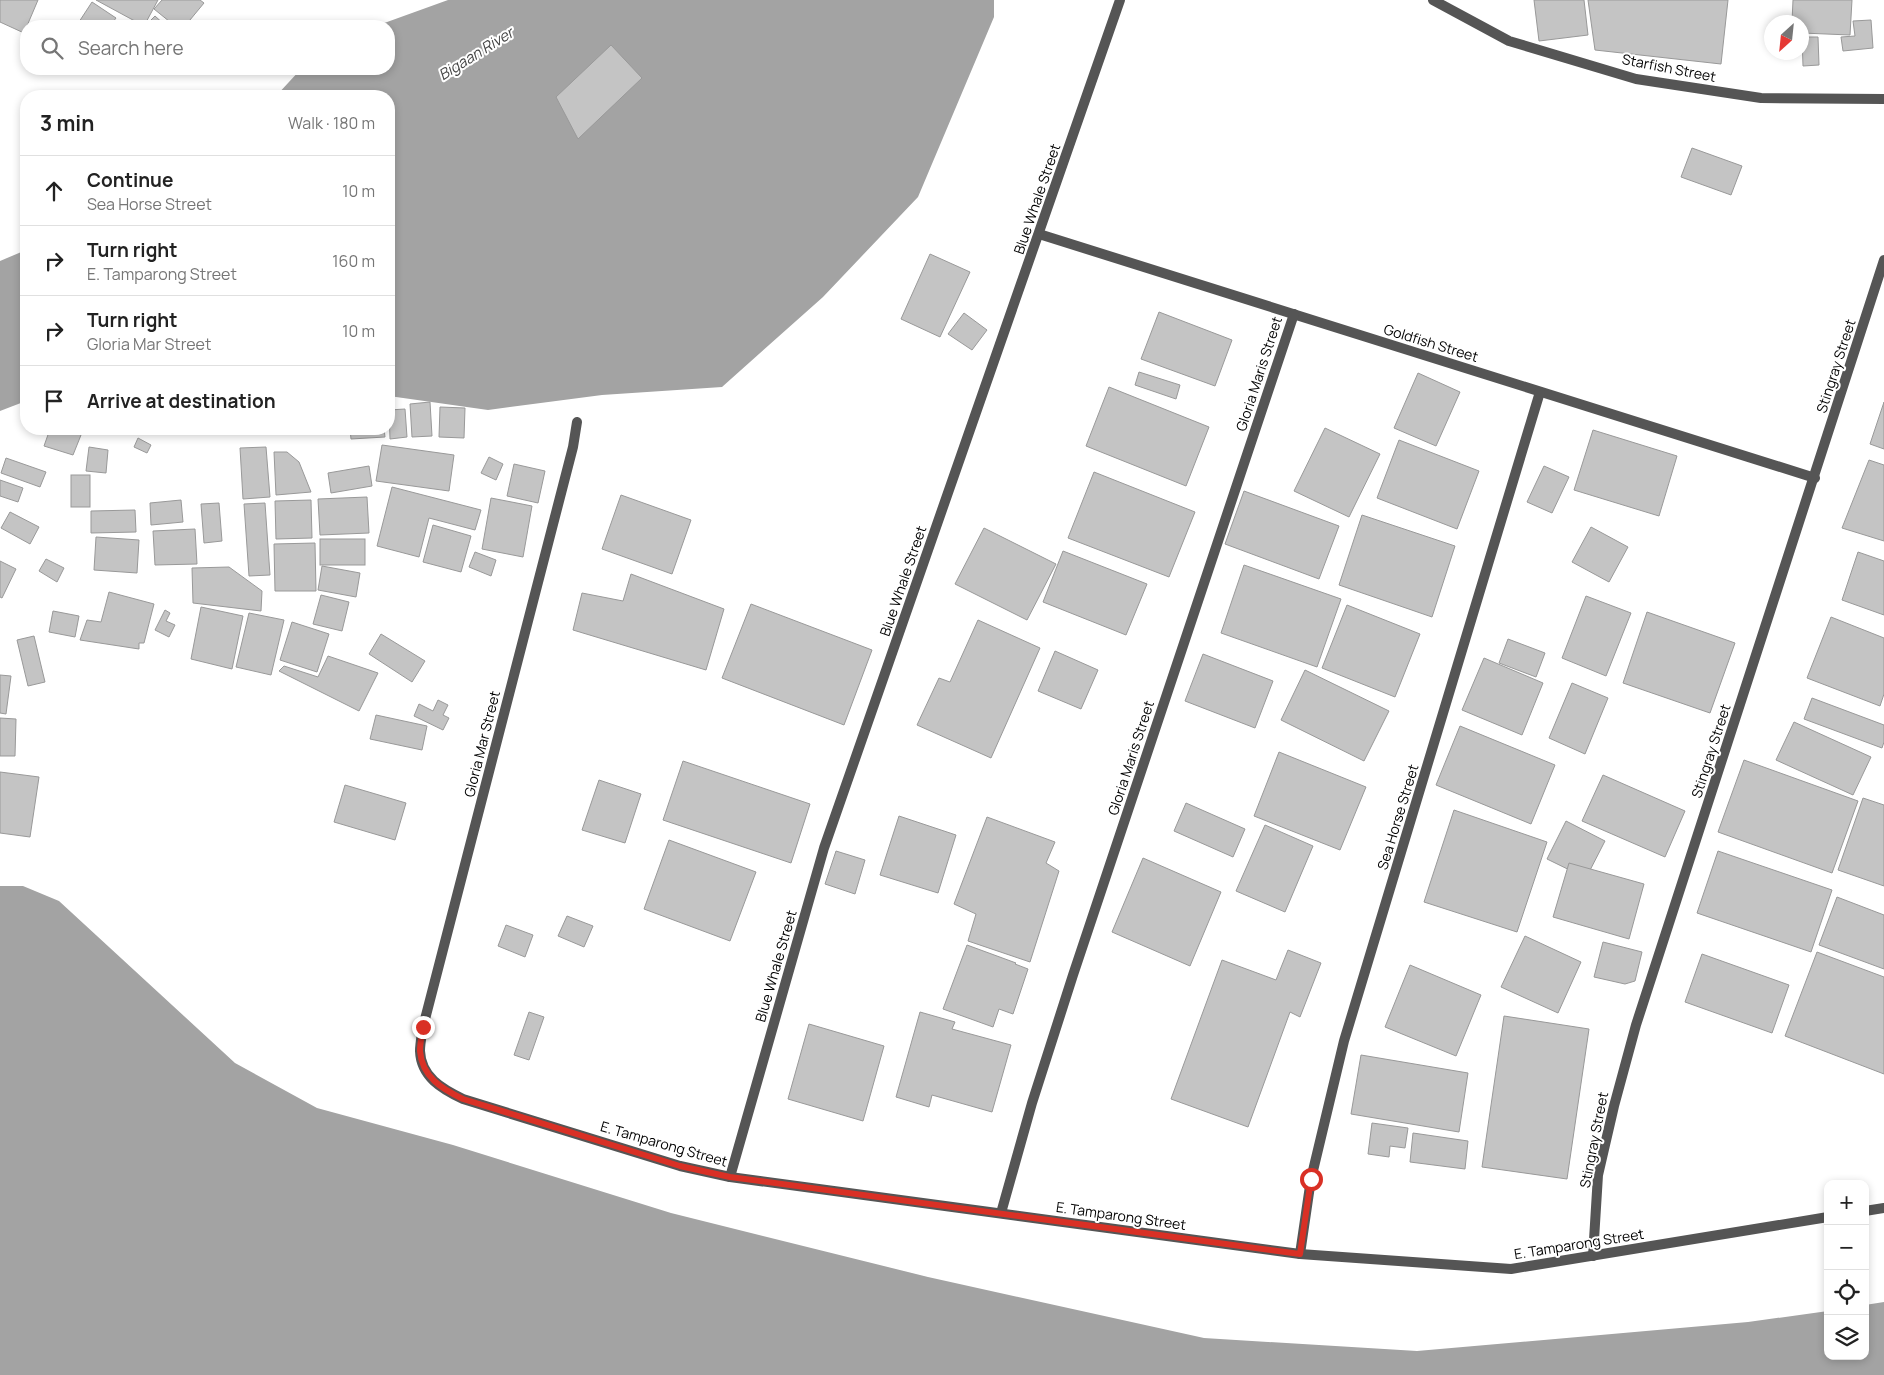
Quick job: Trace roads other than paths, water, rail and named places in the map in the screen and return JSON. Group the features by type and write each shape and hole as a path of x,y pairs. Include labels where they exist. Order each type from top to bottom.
{"street":[{"name":"Blue Whale Street","path":"730,1177 824,848 1120,0"},
{"name":"Starfish Street","path":"1433,0 1509,41 1636,79 1761,98 1884,99"},
{"name":"Goldfish Street","path":"1039,234 1815,478"},
{"name":"Stingray Street","path":"1593,1256 1598,1176 1614,1106 1634,1034 1884,260"},
{"name":"Gloria Maris Street","path":"1001,1214 1032,1103 1073,974 1294,314"},
{"name":"Sea Horse Street","path":"1300,1254 1311,1179 1344,1041 1540,392"},
{"name":"Gloria Mar Street","path":"427,1074 420,1052 423,1027 573,447 577,422"},
{"name":"E. Tamparong Street","path":"427,1074 442,1088 463,1099 680,1166 730,1177 1300,1254 1511,1269 1824,1218"},
{"path":"1869,1210 1884,1208"}],"water":[{"name":"Bigaan River","path":"448,0 994,0 994,17 918,197 823,297 722,387 602,395 488,410 395,397 395,90 282,90 295,75 395,75 395,20 393,20"},
{"path":"20,253 20,403 0,411 0,261"},
{"path":"0,886 23,886 59,901 235,1063 317,1108 453,1145 671,1213 928,1277 1204,1338 1417,1351 1748,1322 1824,1312 1824,1360 1869,1360 1869,1304 1884,1302 1884,1375 0,1375"}]}
